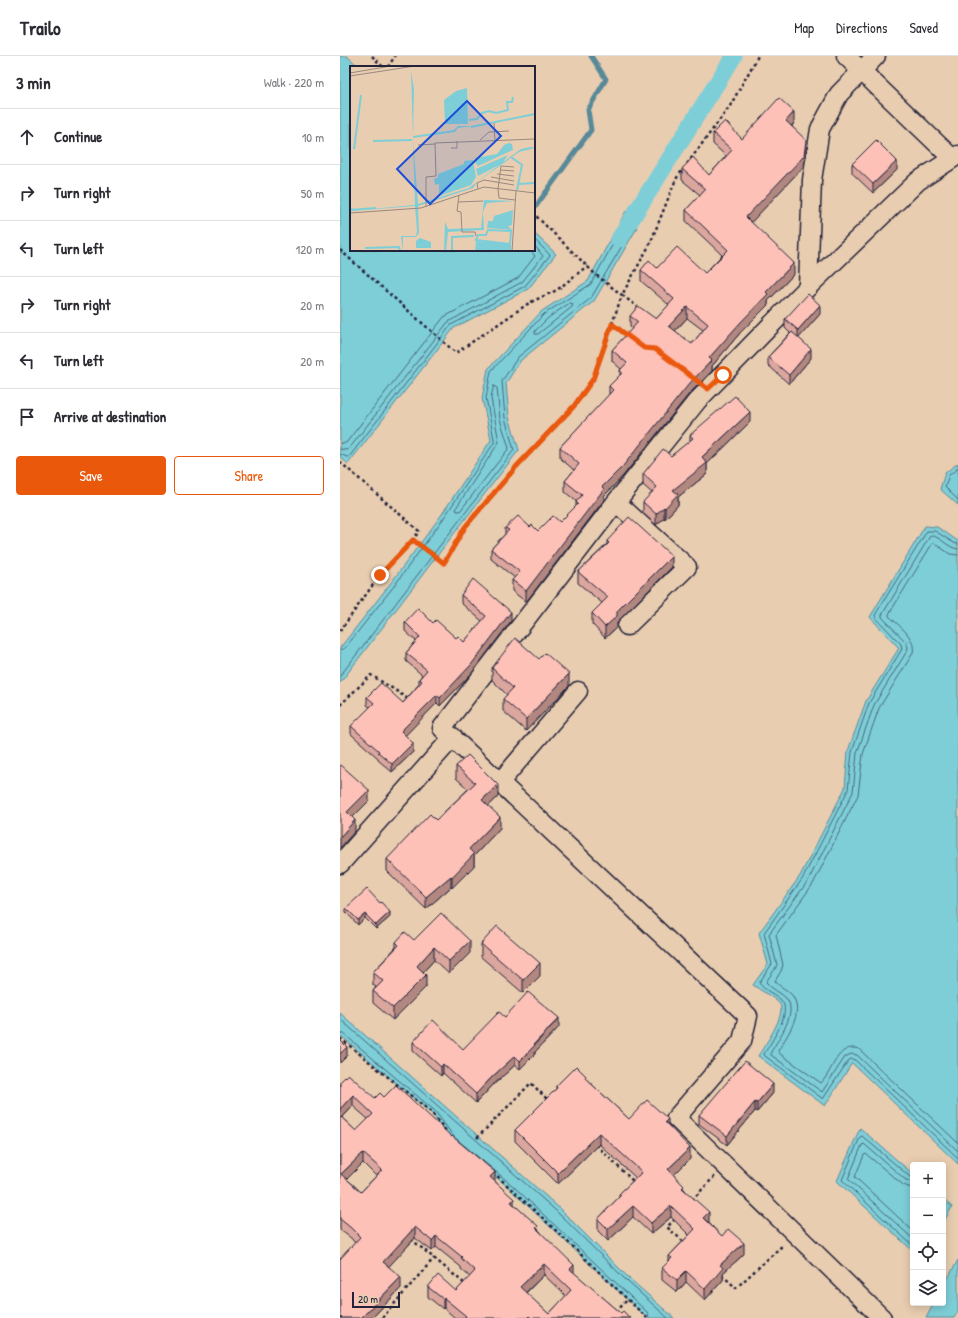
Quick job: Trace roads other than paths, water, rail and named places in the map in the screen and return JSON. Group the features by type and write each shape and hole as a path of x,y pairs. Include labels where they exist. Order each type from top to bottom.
{"street":[{"path":"846,56 955,157 918,181 808,287 697,401 616,502 442,728 748,1016 742,1042 676,1118 882,1318"},
{"path":"808,287 812,180 820,129 839,94 876,56"},
{"path":"616,502 687,567 627,626"},
{"path":"500,782 578,691"},
{"path":"340,864 453,738"}],"water":[{"path":"340,56 347,56 358,66 350,66 350,251 535,251 535,234 556,254 528,289 454,328 348,464 340,457"},
{"path":"626,211 637,228 594,301 521,360 506,383 509,417 519,450 340,683 340,648 440,517 491,440 482,398 488,369 542,311 588,281"},
{"path":"958,463 958,505 940,489 945,473"},
{"path":"925,526 937,527 958,541 958,1164 852,1063 825,1106 758,1056 778,1022 781,1008 776,1000 753,985 768,964 759,933 800,876 845,788 848,751 866,701 899,648 870,617"},
{"path":"340,1013 557,1206 630,1279 674,1318 647,1318 509,1188 451,1139 432,1114 340,1035"},
{"path":"860,1128 910,1171 910,1248 837,1181"},
{"path":"946,1202 952,1207 946,1218"},
{"path":"958,1260 958,1311 954,1318 926,1318 932,1306 946,1306 946,1282"}],"waterway":[{"path":"536,206 591,130 588,110 606,79 591,56"},
{"path":"619,239 734,56"}]}
